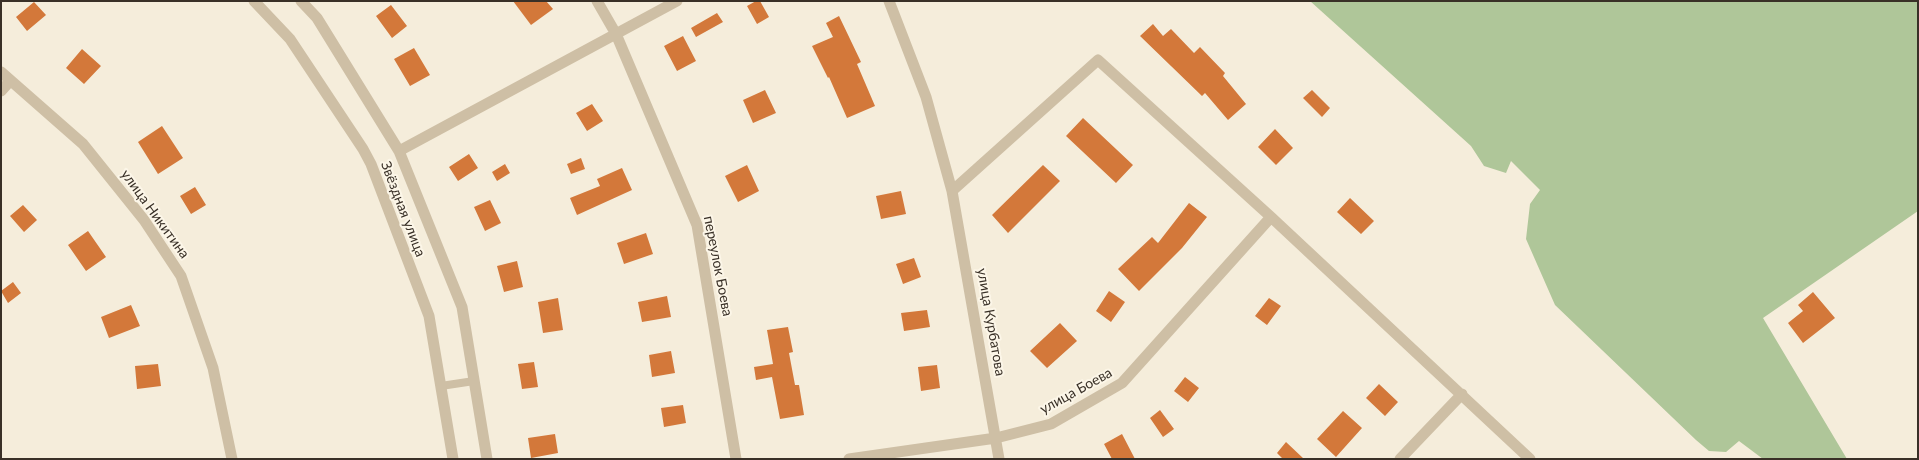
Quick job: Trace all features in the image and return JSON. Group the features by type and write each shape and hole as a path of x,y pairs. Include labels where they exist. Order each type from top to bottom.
{"street":[{"name":"Звёздная улица","path":"254,1 290,39 371,164 429,316 453,459"},
{"name":"Звёздная улица","path":"301,1 317,18 399,151 462,307 487,459"},
{"name":"переулок Боева","path":"597,1 616,34 697,225 736,459"},
{"path":"399,151 677,1"},
{"name":"улица Курбатова","path":"889,1 926,97 952,191 999,459"},
{"path":"952,191 1098,60 1271,217 1530,459"},
{"name":"улица Никитина","path":"1,72 83,144 144,220 181,276 213,368 232,459"},
{"path":"1,92 10,81"},
{"name":"улица Боева","path":"849,459 996,438 1051,424 1122,383 1271,217"},
{"path":"1400,459 1462,394"}],"lane":[{"path":"441,386 474,381"}],"green space":[{"path":"1310,1 1918,1 1918,211 1763,318 1847,459 1763,459 1739,441 1726,452 1709,451 1696,440 1555,305 1526,239 1530,204 1540,190 1511,161 1506,173 1484,166 1471,146"}],"building":[{"path":"513,1 546,1 553,9 531,25"},
{"path":"756,1 760,1 769,17 757,24 747,6"},
{"path":"34,2 46,15 27,31 16,17"},
{"path":"391,5 407,26 392,38 376,16"},
{"path":"717,13 723,22 696,37 691,28"},
{"path":"839,16 861,62 857,64 875,106 847,118 829,77 828,78 812,46 833,37 826,23"},
{"path":"1153,24 1163,36 1171,29 1194,53 1200,47 1225,73 1223,76 1246,104 1228,120 1205,93 1202,96 1140,36"},
{"path":"683,36 696,61 677,71 664,46"},
{"path":"414,48 430,75 410,86 394,59"},
{"path":"82,49 101,66 84,84 66,68"},
{"path":"765,90 776,113 753,123 743,100"},
{"path":"1312,90 1330,108 1322,117 1303,98"},
{"path":"592,104 603,121 587,131 576,113"},
{"path":"1083,118 1133,165 1116,183 1066,136"},
{"path":"162,126 183,158 158,174 138,142"},
{"path":"1275,129 1293,148 1276,165 1258,147"},
{"path":"469,154 478,168 458,181 449,167"},
{"path":"581,158 585,169 571,174 567,164"},
{"path":"505,164 510,173 497,181 492,172"},
{"path":"747,165 759,191 738,202 725,176"},
{"path":"1043,165 1060,181 1008,233 992,215"},
{"path":"622,168 632,190 577,215 570,198 600,186 597,179"},
{"path":"195,187 206,205 191,214 180,196"},
{"path":"901,191 906,214 881,219 876,196"},
{"path":"1350,198 1374,221 1361,234 1337,212"},
{"path":"490,200 501,223 485,231 474,207"},
{"path":"1189,203 1207,217 1182,248 1139,291 1118,269 1152,237 1158,243"},
{"path":"23,205 37,220 24,232 10,216"},
{"path":"88,231 106,257 86,271 68,245"},
{"path":"646,233 653,254 624,264 617,243"},
{"path":"914,258 921,277 903,284 896,264"},
{"path":"517,261 523,287 504,292 497,266"},
{"path":"13,282 21,293 8,303 1,291"},
{"path":"1109,291 1125,302 1111,322 1096,311"},
{"path":"1813,292 1835,318 1803,343 1788,323 1803,311 1798,305"},
{"path":"667,296 671,317 642,322 638,302"},
{"path":"558,298 563,330 543,333 538,302"},
{"path":"1269,298 1281,306 1267,325 1255,316"},
{"path":"131,305 140,326 109,338 101,317"},
{"path":"927,310 930,327 904,331 901,313"},
{"path":"1060,323 1077,341 1047,368 1030,351"},
{"path":"788,327 793,352 789,353 795,385 799,385 804,415 780,419 772,377 756,380 754,367 773,364 767,330"},
{"path":"671,351 675,373 652,377 649,355"},
{"path":"534,362 538,387 522,389 518,364"},
{"path":"158,364 161,386 137,389 135,366"},
{"path":"937,365 940,388 921,391 918,367"},
{"path":"1185,377 1199,388 1188,402 1174,391"},
{"path":"1379,384 1398,402 1385,416 1366,398"},
{"path":"683,405 686,423 664,427 661,408"},
{"path":"1160,410 1174,429 1163,437 1150,418"},
{"path":"1343,411 1362,428 1336,457 1317,439"},
{"path":"555,434 558,453 531,458 528,438"},
{"path":"1122,434 1135,459 1112,459 1104,444"},
{"path":"1286,442 1304,459 1283,459 1277,453"}]}
